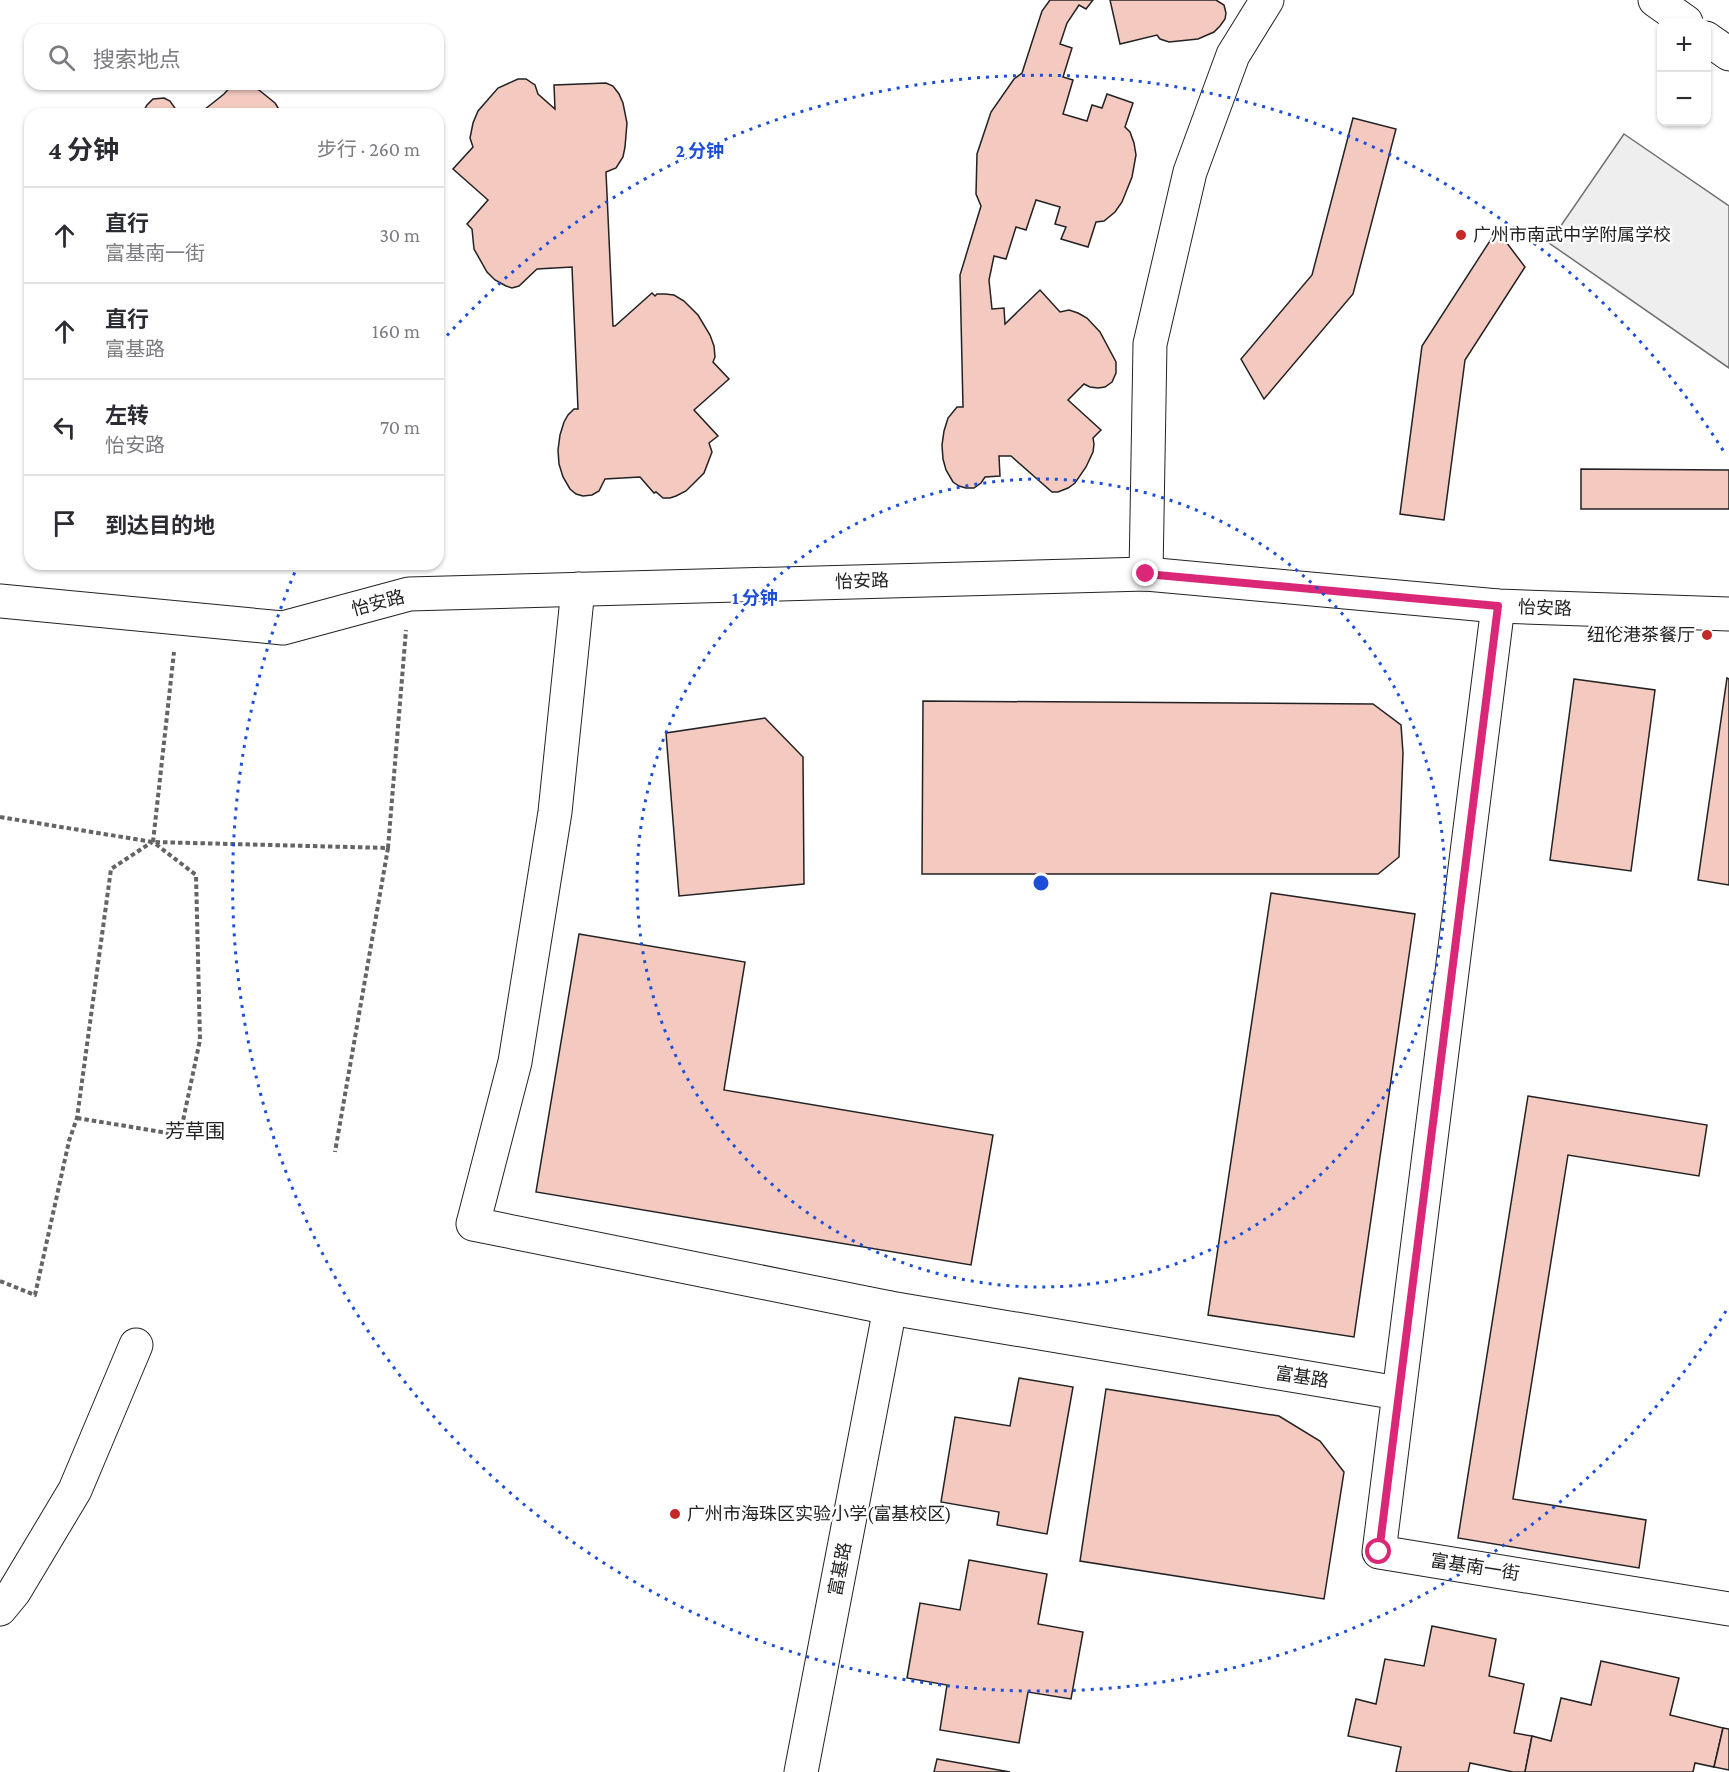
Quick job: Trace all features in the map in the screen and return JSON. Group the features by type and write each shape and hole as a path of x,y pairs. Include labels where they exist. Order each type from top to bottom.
{"street":[{"path":"1146,574 1150,344 1190,172 1233,55 1267,0"},
{"path":"1655,0 1680,18"},
{"path":"1711,41 1729,54"},
{"name":"怡安路","path":"0,601 283,628 409,594 1146,574 1498,606 1729,614"},
{"path":"578,589 555,812 515,1062 474,1224 890,1308"},
{"path":"1398,1393 1498,606"},
{"name":"富基路","path":"801,1772 890,1308 1398,1393"},
{"path":"0,1609 14,1592 75,1490 136,1345"},
{"name":"富基南一街","path":"1398,1393 1379,1552 1729,1609"}],"path":[{"path":"335,1152 388,848 409,594"},
{"path":"153,842 178,618"},
{"path":"0,817 153,842 388,848"},
{"path":"0,1281 35,1295 69,1141 77,1118 111,869 153,842"},
{"path":"77,1118 180,1135 200,1040 196,875 153,842"}],"shaded area":[{"path":"1624,134 1729,206 1729,368 1549,243"}],"building":[{"path":"1050,0 1093,0 1086,9 1079,5 1067,23 1060,44 1072,48 1063,77 1073,80 1063,114 1087,121 1092,105 1102,108 1107,94 1133,103 1125,127 1130,132 1136,155 1132,177 1122,202 1115,212 1104,221 1096,222 1088,247 1061,239 1066,227 1055,224 1060,207 1036,200 1026,230 1016,227 1006,259 994,256 989,280 992,309 1004,308 1005,324 1040,290 1060,312 1069,310 1078,313 1087,318 1100,332 1116,362 1116,373 1112,382 1105,387 1090,387 1084,384 1068,400 1101,430 1093,438 1093,452 1075,483 1058,492 1052,492 1011,456 999,456 1000,476 985,477 974,488 966,488 953,482 946,470 942,445 948,418 957,407 963,407 960,275 981,206 976,194 977,154 991,112 1014,79 1022,73 1042,11"},
{"path":"1110,0 1216,0 1224,5 1226,13 1225,19 1214,32 1198,39 1169,42 1160,39 1157,35 1120,44"},
{"path":"518,79 526,79 535,85 538,94 555,109 554,85 606,83 613,86 619,94 627,123 625,147 623,157 616,168 606,172 613,326 652,293 655,296 657,294 674,295 698,315 714,346 713,362 729,379 694,410 718,436 709,443 712,452 704,473 686,491 676,496 663,498 656,492 654,493 640,477 605,479 599,491 592,495 583,496 570,489 559,464 558,450 564,422 574,409 578,409 572,267 537,269 519,286 512,288 495,280 487,272 474,249 472,229 467,224 488,200 453,169 473,147 470,138 478,111 498,88"},
{"path":"228,90 259,90 278,108 206,108"},
{"path":"164,98 170,101 175,108 145,108 153,99"},
{"path":"1353,118 1396,129 1353,294 1264,399 1241,359 1312,275"},
{"path":"1497,230 1525,267 1465,360 1444,520 1400,514 1422,346"},
{"path":"1581,469 1729,470 1729,509 1581,509"},
{"path":"1727,678 1729,679 1729,885 1698,880"},
{"path":"1574,679 1655,690 1631,871 1550,860"},
{"path":"923,701 1373,704 1401,725 1403,753 1399,857 1378,874 922,874"},
{"path":"765,718 803,757 804,884 679,896 666,733"},
{"path":"1271,893 1415,914 1354,1337 1208,1315"},
{"path":"579,934 745,962 724,1090 993,1135 971,1265 536,1192"},
{"path":"1528,1096 1707,1125 1699,1176 1568,1155 1513,1499 1646,1520 1639,1568 1458,1538"},
{"path":"1019,1378 1073,1387 1047,1534 997,1525 999,1512 941,1502 955,1417 1010,1426"},
{"path":"1106,1389 1279,1416 1320,1441 1344,1472 1324,1599 1080,1561"},
{"path":"969,1560 1047,1574 1038,1624 1083,1632 1071,1699 1028,1692 1019,1743 940,1730 947,1685 907,1678 920,1603 960,1610"},
{"path":"1432,1626 1496,1639 1489,1676 1524,1684 1514,1733 1532,1736 1525,1772 1513,1772 1470,1763 1468,1772 1396,1772 1401,1747 1348,1736 1356,1699 1376,1704 1385,1659 1424,1666"},
{"path":"1601,1661 1679,1678 1670,1715 1723,1728 1714,1767 1695,1763 1693,1772 1525,1772 1532,1736 1551,1741 1561,1698 1591,1705"},
{"path":"1723,1728 1729,1729 1729,1770 1714,1767"},
{"path":"937,1759 1010,1772 934,1772"}],"place":[{"name":"广州市南武中学附属学校","path":"1461,235"},
{"name":"纽伦港茶餐厅","path":"1707,635"},
{"name":"广州市海珠区实验小学(富基校区)","path":"675,1514"}],"district":[{"name":"芳草围","path":"195,1131"}],"route":[{"path":"1146,574 1498,606 1379,1552"}]}
